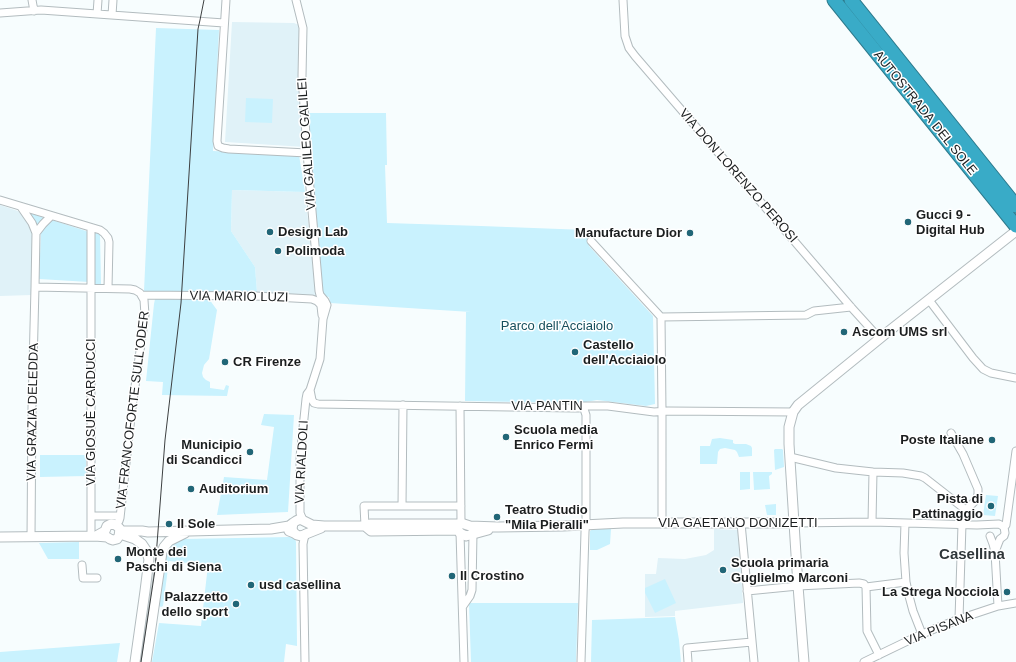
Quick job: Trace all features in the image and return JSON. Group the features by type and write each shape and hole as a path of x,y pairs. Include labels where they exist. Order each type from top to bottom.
{"highway":[{"name":"AUTOSTRADA DEL SOLE","path":"834,0 1016,226"},
{"name":"AUTOSTRADA DEL SOLE","path":"851,0 1016,206"}],"street":[{"path":"32,0 38,11"},
{"path":"97,14 98,0"},
{"path":"112,15 113,0"},
{"path":"226,0 217,141 218,146 232,149 307,153"},
{"name":"VIA GALILEO GALILEI","path":"296,0 303,28 302,76 319,291 326,304 323,319 320,359 310,390 306,396 305,403"},
{"name":"VIA DON LORENZO PEROSI","path":"623,0 625,36 629,48 635,56 880,339"},
{"path":"0,13 38,11 155,17 224,23"},
{"path":"0,200 102,231 109,240 108,288"},
{"path":"21,207 32,223 36,233"},
{"path":"36,233 51,216"},
{"name":"VIA GIOSUÈ CARDUCCI","path":"91,228 91,516 93,536"},
{"path":"804,662 788,430 790,418 798,405 1016,231"},
{"name":"VIA GRAZIA DELEDDA","path":"31,537 36,233"},
{"path":"591,241 661,317 662,523"},
{"name":"VIA MARIO LUZI","path":"35,287 130,289 135,290 142,295 247,295 312,299 318,302 321,306 323,319"},
{"name":"VIA FRANCOFORTE SULL'ODER","path":"120,529 132,408 146,312 142,295"},
{"path":"929,300 972,358 983,369 991,373 1016,378"},
{"path":"661,317 806,314 814,311 851,307"},
{"name":"VIA PANTIN","path":"310,390 311,398 316,404 574,408 583,406 608,406 654,412 793,412"},
{"name":"VIA RIALDOLI","path":"305,403 300,457 300,513 308,528 303,544 305,662"},
{"path":"402,506 403,405"},
{"path":"460,406 459,527 464,662"},
{"path":"581,662 586,526 586,414 583,406"},
{"path":"951,433 965,458 978,489 976,500 966,510 963,524 959,619"},
{"path":"995,552 1000,539 1004,536 1005,532 1016,451"},
{"path":"790,457 836,468 873,472 903,473 923,477 966,510"},
{"path":"872,522 873,472"},
{"path":"364,526 364,506 460,506"},
{"path":"91,516 120,529"},
{"name":"VIA RIALDOLI","path":"106,534 113,540 116,539 120,529 140,535 148,532 271,529 289,526 294,528 297,520 305,521"},
{"name":"VIA GAETANO DONIZETTI","path":"305,521 314,525 324,526 364,526 370,524 459,527 472,530 498,527 586,526 623,523 872,522 977,525 994,524"},
{"path":"741,523 754,662"},
{"path":"905,523 904,552 906,582 913,611 922,634"},
{"path":"0,537 93,536 106,534 106,527 113,524 142,544 149,558 146,591 134,662"},
{"path":"998,606 995,552 989,534 990,528 994,524 1001,524 1005,526"},
{"name":"VIA GAETANO DONIZETTI","path":"977,525 986,528 989,534"},
{"name":"VIA GAETANO DONIZETTI","path":"306,533 324,526"},
{"path":"294,528 298,535 301,536 306,533"},
{"path":"463,606 472,590 472,530"},
{"path":"146,662 163,549 169,541 189,531"},
{"path":"989,534 994,540 1000,539"},
{"path":"82,565 83,578 97,578"},
{"path":"747,591 859,582 866,586 906,582"},
{"path":"866,586 867,631 878,655"},
{"path":"461,594 467,599"},
{"name":"VIA PISANA","path":"864,662 922,634 959,619 998,606 1016,603"},
{"path":"688,662 687,648 752,642"}],"shaded area":[{"path":"232,22 294,23 301,26 305,147 225,142"},
{"name":"Polimoda","path":"232,190 305,192 316,296 257,292 255,267 231,231"},
{"path":"0,205 18,211 29,223 32,233 32,295 0,296"},
{"path":"714,529 738,530 743,603 675,611 675,616 645,617 645,574 656,574 658,558 685,559 706,555 714,550"}],"green space":[{"path":"156,28 219,30 213,151 299,155 305,192 232,190 231,231 255,267 257,292 144,291"},
{"path":"246,98 273,99 272,123 245,122"},
{"name":"Parco dell'Acciaiolo","path":"306,113 386,113 387,165 385,165 387,223 586,230 589,246 653,316 655,404 646,406 597,400 580,403 465,401 466,312 471,312 330,303 329,297 324,296 321,293"},
{"path":"28,212 44,218 37,225"},
{"path":"52,220 89,233 89,282 39,279 41,233 45,226"},
{"path":"94,233 100,235 101,284 95,284"},
{"path":"155,299 209,299 217,310 209,359 204,365 202,373 203,377 210,382 210,388 224,390 226,385 229,386 227,396 162,395 163,382 146,381"},
{"path":"264,414 294,415 288,512 217,515 224,477 267,480 274,427 261,425"},
{"path":"720,438 733,440 733,443 735,444 746,444 751,446 752,456 739,457 735,450 725,448 720,449 718,452 717,464 700,464 700,446 710,446 712,439"},
{"path":"774,450 783,450 784,467 775,470"},
{"path":"40,455 86,455 86,476 40,477"},
{"path":"740,472 750,472 750,489 740,490"},
{"path":"753,472 772,472 769,476 770,489 754,490"},
{"name":"Pista di Pattinaggio","path":"986,495 998,496 995,516 983,515"},
{"path":"776,504 776,515 767,515 765,505"},
{"path":"593,529 611,529 610,544 597,550 590,550 590,531"},
{"name":"usd casellina","path":"290,537 295,539 296,542 297,646 286,644 284,662 152,662 159,623 201,626 208,565 169,561 163,606 159,606 165,556 167,549 172,543 183,539"},
{"path":"79,542 79,559 48,559 39,543"},
{"path":"665,579 676,603 655,613 645,593 645,588"},
{"path":"469,603 578,603 576,662 471,662"},
{"path":"675,617 681,662 591,662 592,620"},
{"path":"120,643 117,662 0,662 0,652"}],"tram line":[{"path":"141,662 155,570 165,440 181,303 198,29 204,0"}],"place":[{"name":"Gucci 9 - Digital Hub","path":"908,222"},
{"name":"Design Lab","path":"270,232"},
{"name":"Manufacture Dior","path":"690,233"},
{"name":"Polimoda","path":"278,251"},
{"name":"Ascom UMS srl","path":"844,332"},
{"name":"Castello dell'Acciaiolo","path":"575,352"},
{"name":"CR Firenze","path":"225,362"},
{"name":"Scuola media Enrico Fermi","path":"506,437"},
{"name":"Poste Italiane","path":"992,440"},
{"name":"Municipio di Scandicci","path":"250,452"},
{"name":"Auditorium","path":"191,489"},
{"name":"Pista di Pattinaggio","path":"991,506"},
{"name":"Teatro Studio \"Mila Pieralli\"","path":"497,517"},
{"name":"Il Sole","path":"169,524"},
{"name":"Monte dei Paschi di Siena","path":"118,559"},
{"name":"Scuola primaria Guglielmo Marconi","path":"723,570"},
{"name":"Il Crostino","path":"452,576"},
{"name":"usd casellina","path":"251,585"},
{"name":"La Strega Nocciola","path":"1007,592"},
{"name":"Palazzetto dello sport","path":"236,604"}],"district":[{"name":"Casellina","path":"972,555"}]}
